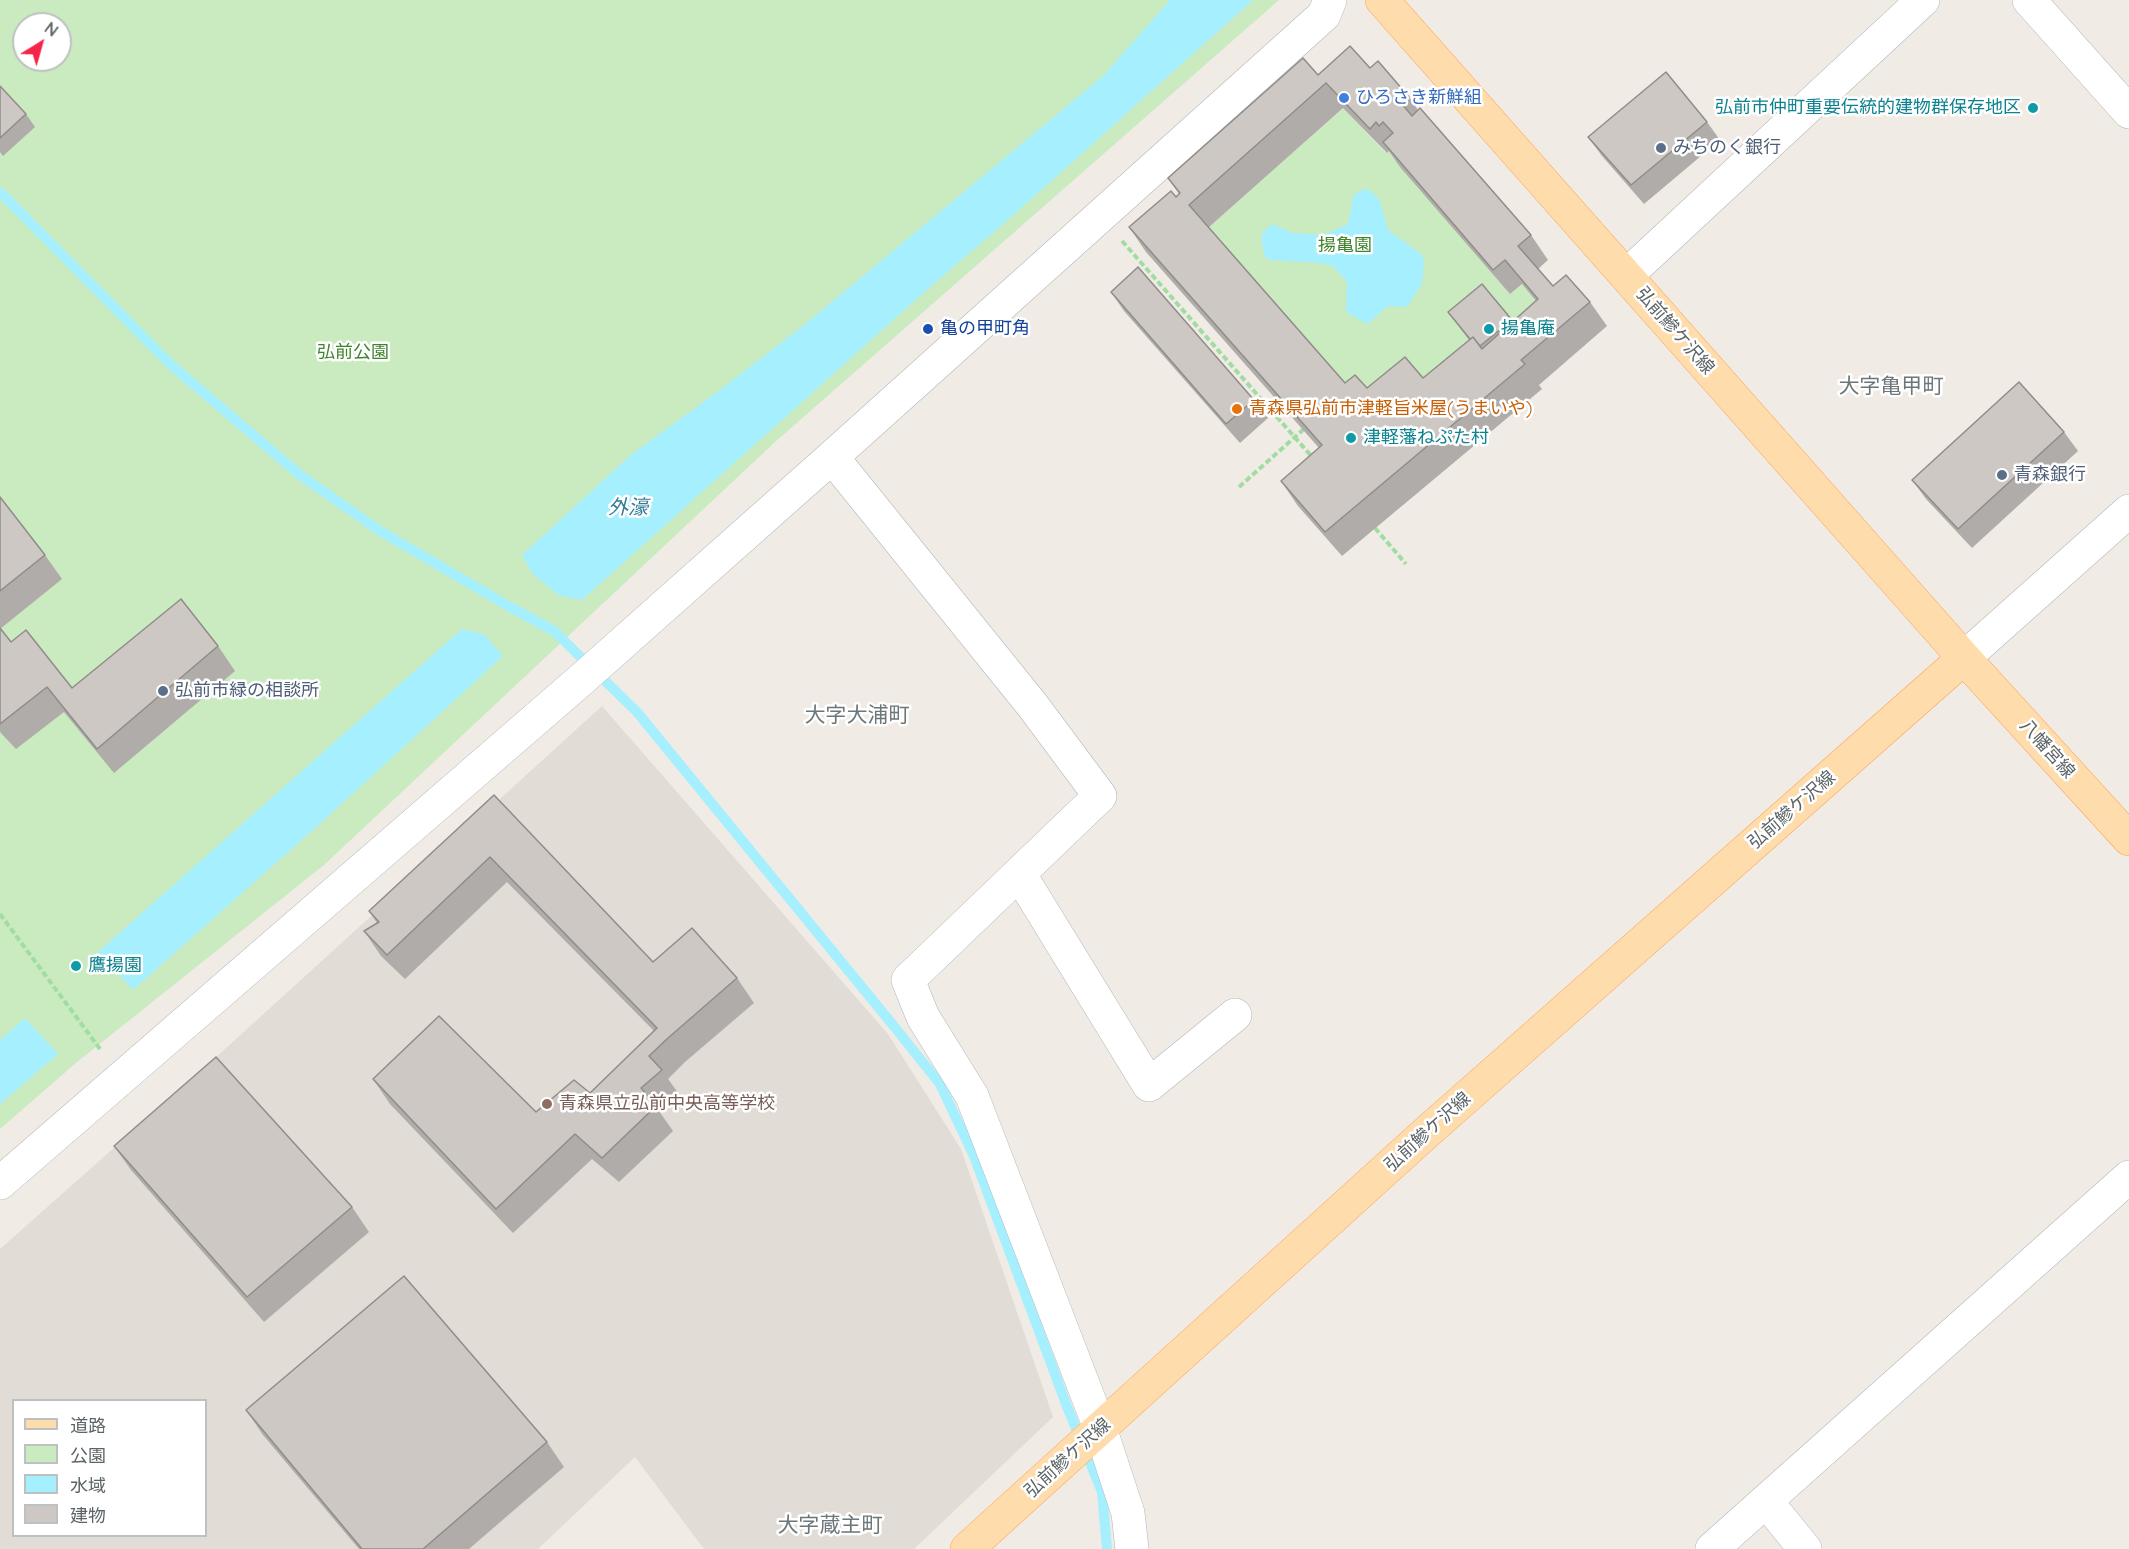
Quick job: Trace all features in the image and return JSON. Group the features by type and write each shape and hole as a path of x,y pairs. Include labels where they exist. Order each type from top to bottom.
{"main road":[{"name":"弘前鰺ケ沢線","path":"967,1549 1427,1132 1964,658 1382,0"},
{"name":"八幡宮線","path":"1964,658 2129,839"}],"street":[{"path":"0,1183 593,669 832,457 1324,15 1330,0"},
{"path":"1627,275 1923,0"},
{"path":"2029,0 2129,112"},
{"path":"832,457 1033,706 1100,796 908,980 923,1017 972,1096 1089,1438 1128,1513 1132,1549"},
{"path":"1964,658 2129,511"},
{"path":"1020,875 1149,1085 1235,1016"},
{"path":"1712,1549 2129,1177"},
{"path":"1766,1501 1805,1549"}],"path":[{"path":"1121,240 1316,462"},
{"path":"1239,487 1304,429"},
{"path":"1375,528 1406,564"},
{"path":"0,914 123,1078"}],"shaded area":[{"name":"青森県立弘前中央高等学校","path":"602,706 888,1034 961,1149 1053,1417 914,1549 704,1549 635,1457 538,1549 0,1549 0,1249 214,1059"}],"green space":[{"name":"弘前公園","path":"0,0 1279,0 775,442 324,865 77,1062 0,1129"},
{"name":"揚亀園","path":"1343,108 1386,153 1394,146 1510,294 1522,284 1555,324 1362,407 1206,230"}],"water":[{"name":"外濠","path":"1170,0 1253,0 582,600 558,595 532,573 522,555 632,454 804,325 1103,76"},
{"path":"1364,189 1369,190 1379,199 1388,230 1421,254 1424,260 1422,284 1407,307 1388,306 1367,324 1346,312 1347,282 1333,266 1270,260 1265,257 1262,244 1262,233 1272,224 1293,233 1323,235 1346,225 1349,221 1353,196"},
{"path":"462,629 485,635 503,656 323,821 133,990 98,952"},
{"path":"25,1018 58,1054 0,1104 0,1040"}],"building":[{"name":"津軽藩ねぷた村","path":"1350,46 1370,68 1378,61 1409,97 1402,104 1412,116 1420,108 1531,235 1518,246 1553,286 1566,275 1590,302 1521,360 1525,364 1325,532 1281,481 1322,445 1129,227 1171,191 1176,197 1180,193 1168,178 1303,58 1318,75","holes":["1326,83 1370,129 1376,122 1379,126 1383,122 1393,133 1383,142 1493,270 1505,260 1538,299 1482,349 1473,337 1423,378 1405,357 1367,388 1355,375 1345,383 1189,205"]},
{"name":"みちのく銀行","path":"1666,72 1707,122 1631,185 1588,137"},
{"path":"0,86 26,114 0,138"},
{"path":"1138,267 1254,400 1226,424 1111,292"},
{"name":"揚亀庵","path":"1482,284 1512,320 1480,346 1473,337 1470,339 1448,312"},
{"name":"青森銀行","path":"2019,382 2064,432 1958,529 1912,480"},
{"path":"0,497 45,555 0,591"},
{"path":"181,599 218,646 97,749 47,687 0,724 0,628 11,642 26,630 72,688"},
{"path":"494,795 653,962 692,928 737,978 649,1056 662,1070 641,1088 656,1106 602,1158 575,1134 496,1209 373,1079 439,1016 536,1112 574,1080 590,1093 657,1028 490,857 387,955 364,931 379,922 369,911"},
{"path":"216,1057 352,1207 247,1297 114,1146"},
{"path":"404,1276 547,1442 423,1549 362,1549 246,1410"}],"waterway":[{"path":"0,192 170,364 300,475 380,531 554,631 637,712 897,1030 940,1084 974,1156 1066,1404 1102,1492 1107,1549"}],"place":[{"name":"ひろさき新鮮組","path":"1344,98"},
{"name":"弘前市仲町重要伝統的建物群保存地区","path":"2033,108"},
{"name":"みちのく銀行","path":"1661,148"},
{"name":"亀の甲町角","path":"928,329"},
{"name":"揚亀庵","path":"1489,329"},
{"name":"青森県弘前市津軽旨米屋(うまいや)","path":"1237,409"},
{"name":"津軽藩ねぷた村","path":"1351,438"},
{"name":"青森銀行","path":"2002,475"},
{"name":"弘前市緑の相談所","path":"163,691"},
{"name":"鷹揚園","path":"76,966"},
{"name":"青森県立弘前中央高等学校","path":"547,1104"}],"district":[{"name":"大字亀甲町","path":"1891,387"},
{"name":"大字大浦町","path":"857,716"},
{"name":"大字蔵主町","path":"830,1526"}]}
